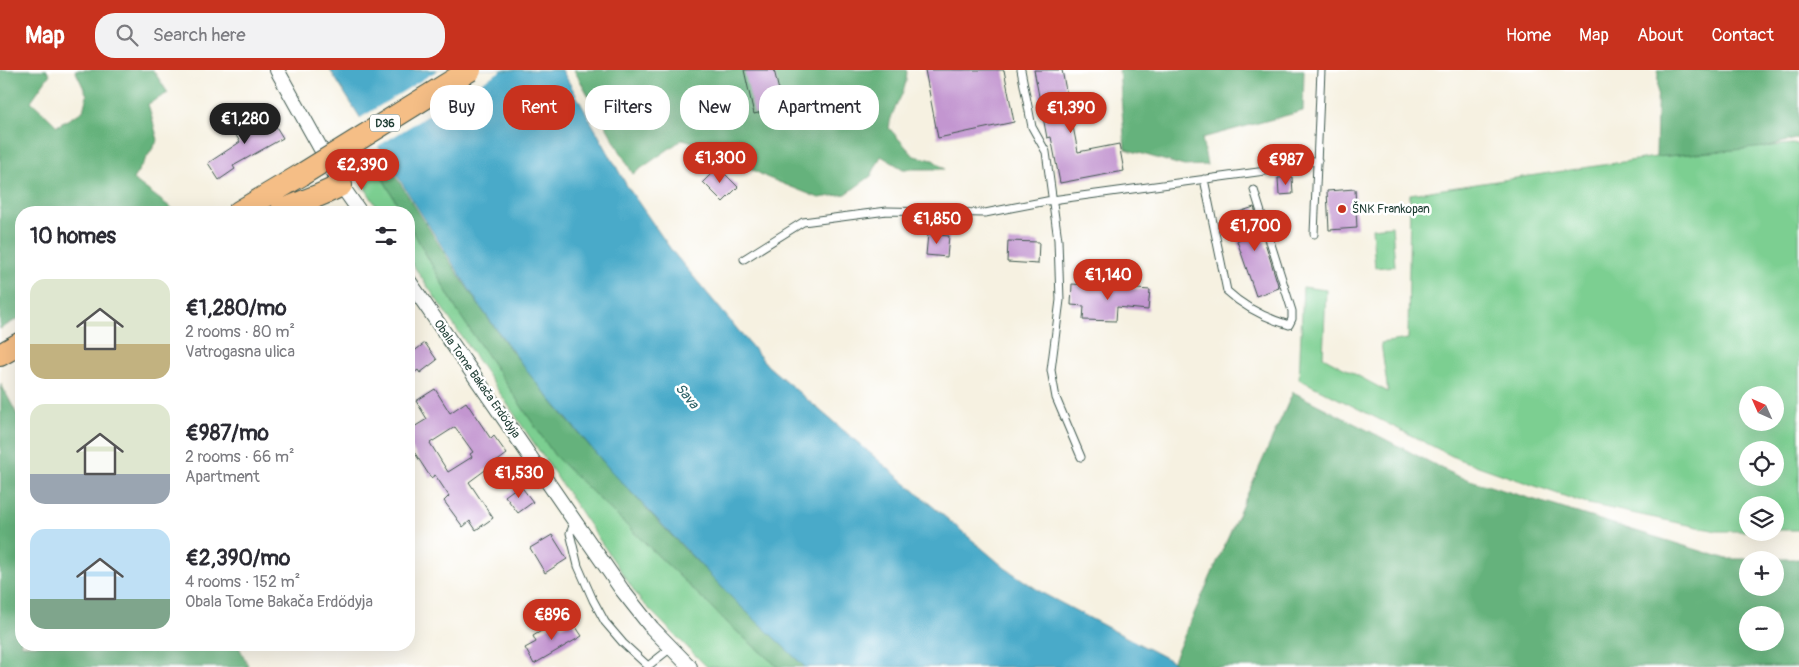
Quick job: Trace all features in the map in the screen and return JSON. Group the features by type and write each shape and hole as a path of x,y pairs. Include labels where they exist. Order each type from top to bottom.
{"main road":[{"name":"D36","path":"249,206 471,70"},
{"path":"293,206 342,185"},
{"path":"0,355 15,346"}],"street":[{"path":"277,70 342,185 356,206"},
{"name":"Obala Tome Bakača Erdödyja","path":"415,290 622,590 671,648 690,667"}],"lane":[{"path":"1021,70 1032,127 1046,152 1058,240 1060,300 1051,370 1056,398 1081,458"},
{"path":"1314,234 1322,70"},
{"path":"744,260 803,222 887,210 985,213 1052,200 1286,168 1318,160"},
{"path":"1204,180 1227,291 1237,300 1270,319 1289,325 1292,319 1292,311 1254,190"},
{"path":"575,522 570,533 578,566 605,622 622,643 648,666 671,648"}],"green space":[{"path":"0,70 47,70 50,74 31,101 57,126 83,111 87,95 75,70 153,70 168,93 148,104 158,140 133,179 169,206 15,206 15,320 0,329"},
{"path":"574,70 907,70 902,94 890,120 889,128 914,156 933,160 945,169 903,169 881,156 871,176 846,194 819,198 766,177 717,150 683,139 633,174 608,130 670,130 670,85 585,85 585,89"},
{"path":"1119,70 1304,70 1303,111 1202,138 1207,165 1184,166 1125,149"},
{"path":"1658,70 1799,70 1799,138 1766,147 1656,157"},
{"path":"1792,144 1799,145 1799,530 1784,530 1784,496 1739,496 1739,531 1717,531 1584,503 1458,459 1299,379 1303,287 1326,290 1323,357 1388,392 1381,343 1408,339 1410,194 1656,157"},
{"path":"385,160 414,206 399,206 375,165"},
{"path":"375,165 399,206 376,206 357,175"},
{"path":"415,207 455,270 511,350 595,453 733,598 805,667 778,667 734,629 555,456 458,312 415,235"},
{"path":"1392,226 1395,266 1375,268 1372,228"},
{"path":"415,235 458,312 555,456 734,629 778,667 707,667 641,601 415,268"},
{"path":"1,384 15,411 15,651 241,651 249,667 0,667"},
{"path":"1293,392 1457,476 1727,559 1739,559 1739,596 1784,596 1784,559 1799,559 1799,667 1183,667 1172,663"}],"water":[{"name":"Sava","path":"330,70 562,70 570,85 503,85 503,130 575,130 575,93 585,111 585,130 596,130 627,186 672,251 768,366 1005,568 1044,594 1183,667 805,667 734,600 611,471 530,375 481,308"}],"pier":[{"path":"438,70 502,70 478,85 430,85 430,114 375,148 357,120"}],"building":[{"path":"744,70 774,70 778,85 759,85 759,113 754,114 749,85 747,85"},
{"path":"925,70 1004,70 1014,122 938,138"},
{"path":"1034,70 1062,70 1078,152 1119,144 1124,171 1060,183 1051,137 1047,138"},
{"path":"251,117 257,128 272,120 283,138 233,166 235,169 219,180 208,163 240,142 231,127"},
{"path":"718,167 738,187 723,202 703,182"},
{"path":"1292,177 1293,194 1279,195 1278,178"},
{"name":"ŠNK Frankopan","path":"1355,189 1357,228 1329,230 1327,191"},
{"path":"1254,207 1279,288 1256,296 1237,241 1241,238 1233,214"},
{"path":"928,234 949,236 947,257 926,255"},
{"path":"1008,241 1039,242 1038,264 1007,262"},
{"path":"1072,284 1150,290 1148,310 1117,307 1116,321 1083,320 1084,306 1071,305"},
{"path":"425,343 437,360 420,373 418,370 415,372 415,350"},
{"path":"435,389 450,413 466,402 491,439 494,436 507,454 469,482 493,518 476,530 470,521 463,527 444,501 449,496 435,475 431,478 415,453 415,426 427,419 416,401","holes":["455,427 473,452 470,454 472,457 448,472 430,443"]},
{"path":"520,485 533,502 518,513 505,496"},
{"path":"552,535 567,559 545,573 530,548"},
{"path":"558,621 561,627 572,621 582,636 534,664 525,648 536,642 533,636"}],"place":[{"name":"ŠNK Frankopan","path":"1342,209"}]}
